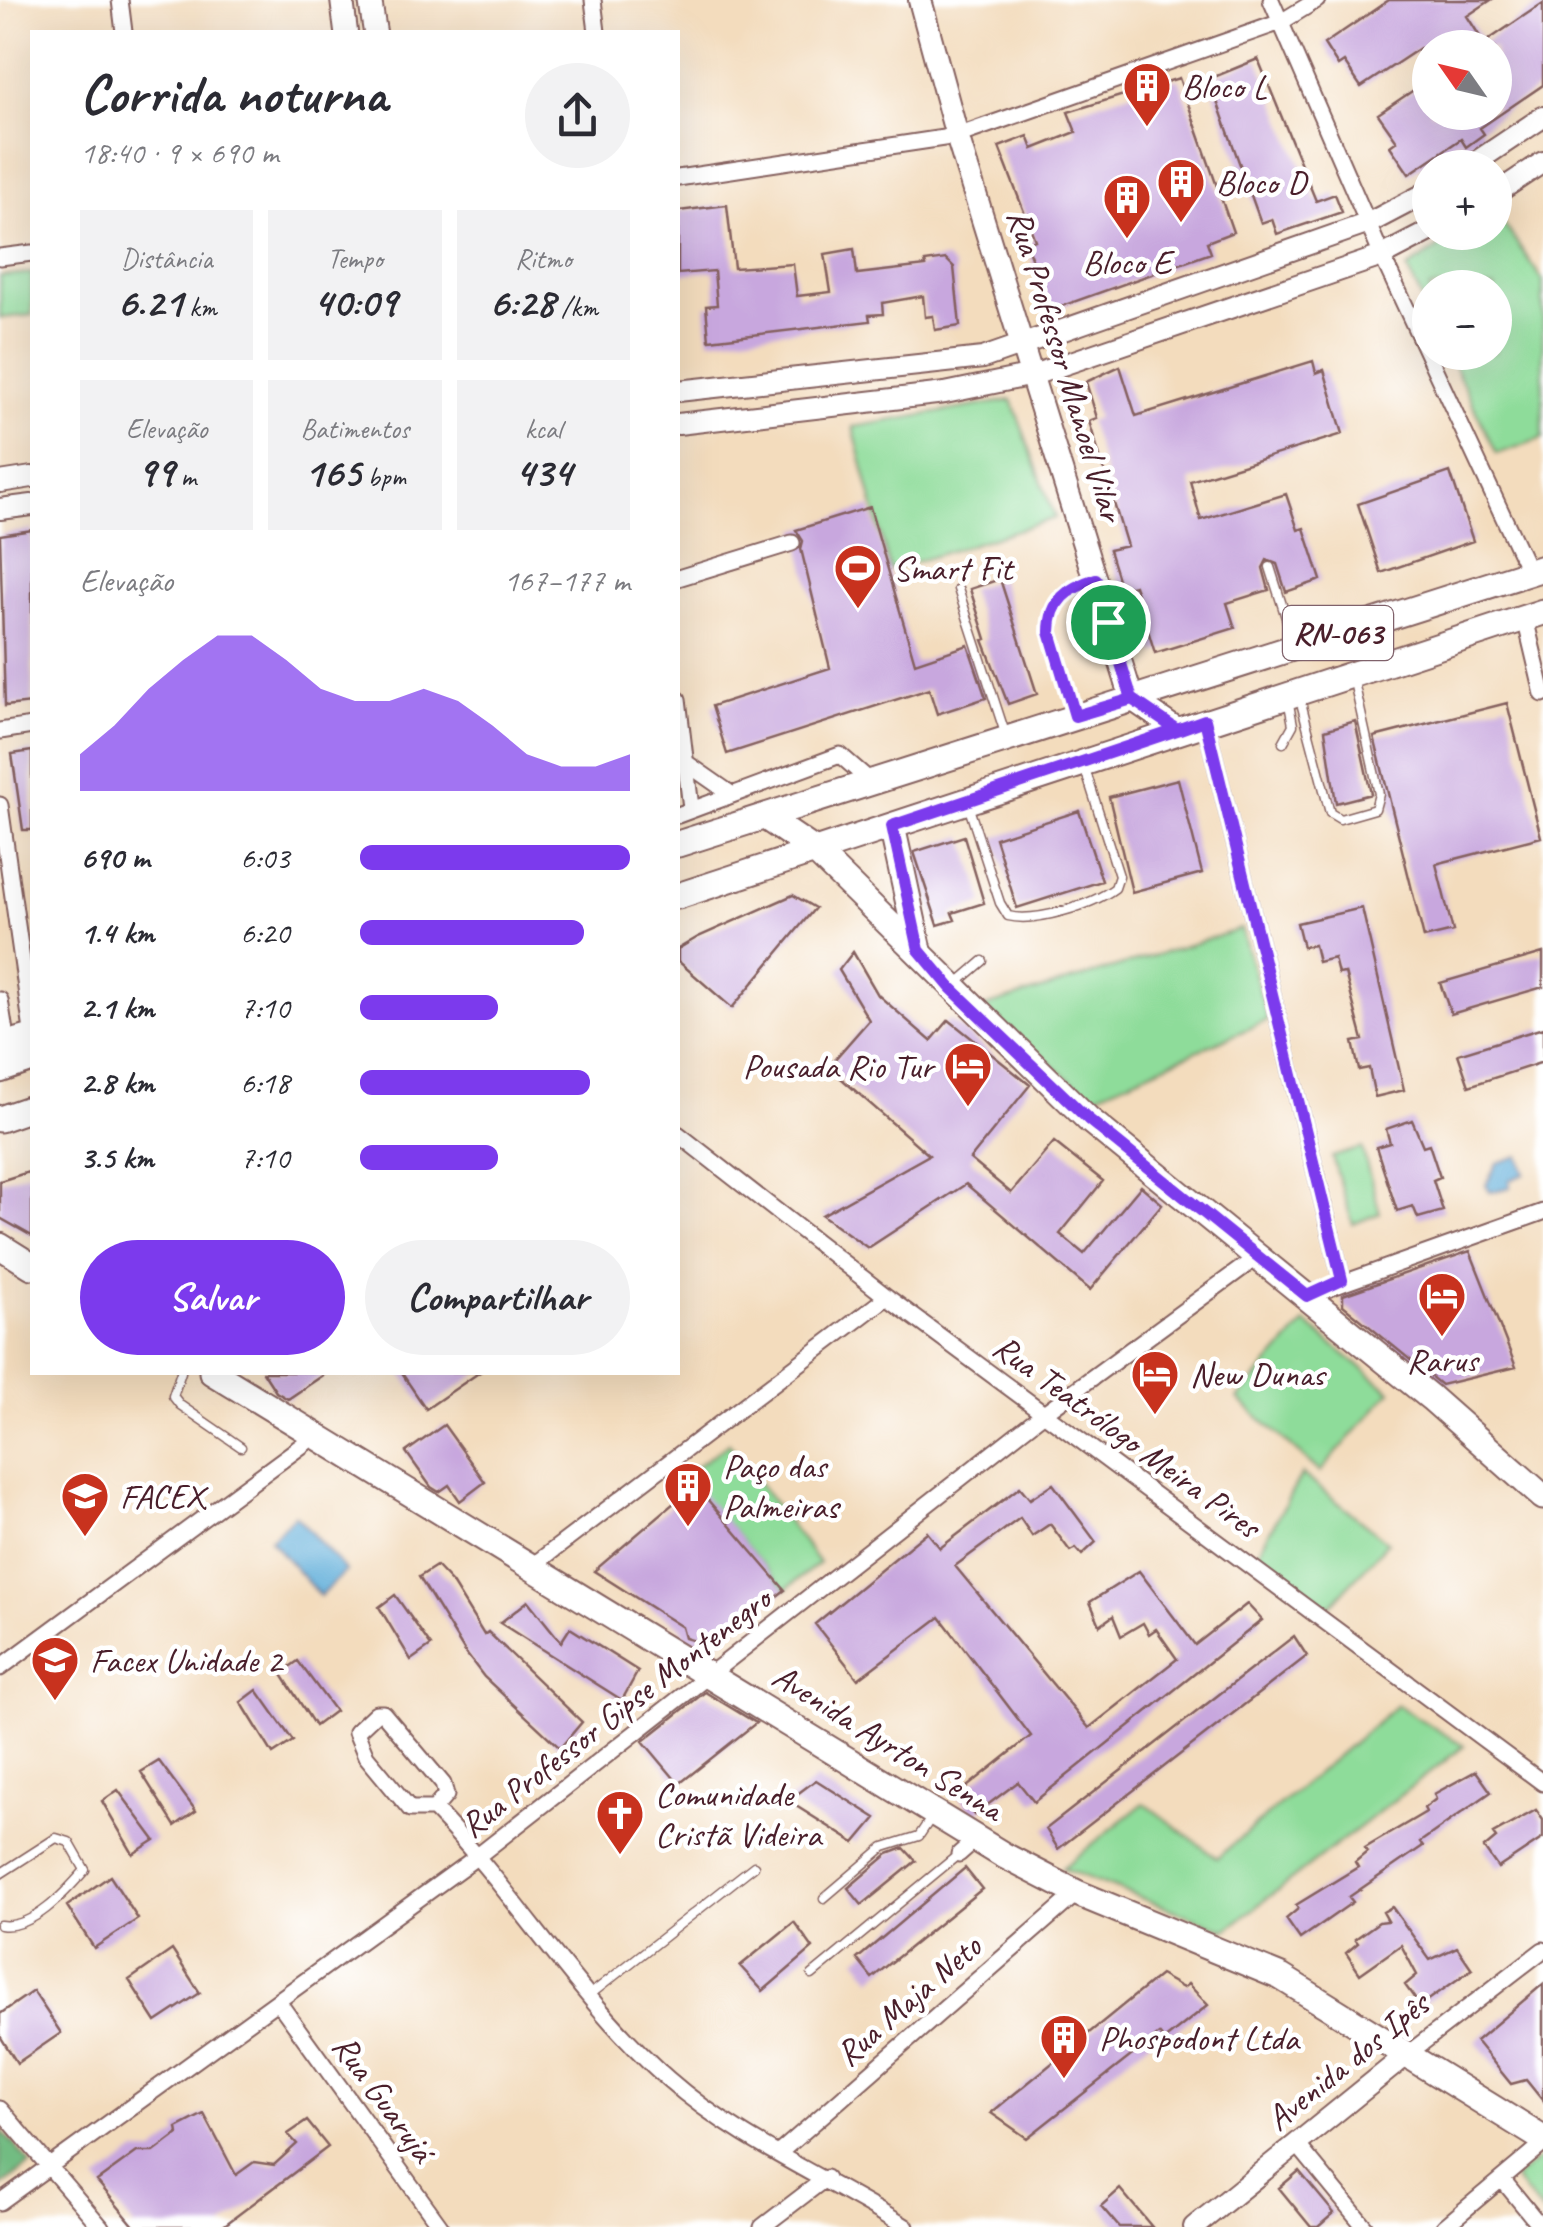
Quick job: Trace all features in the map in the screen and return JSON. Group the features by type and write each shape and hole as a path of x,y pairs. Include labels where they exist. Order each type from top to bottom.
{"main road":[{"path":"342,0 346,30"},
{"path":"370,0 375,30"},
{"name":"Rua Professor Manoel Vilar","path":"924,1 957,136 1132,699"},
{"name":"RN-063","path":"680,843 1536,570"},
{"name":"RN-063","path":"680,895 1534,615"},
{"path":"1132,699 1177,730"},
{"path":"765,817 814,850 1088,1119 1307,1296 1543,1497"},
{"path":"892,826 919,950"},
{"path":"4,1045 30,1035"},
{"path":"0,1070 30,1061"},
{"path":"0,1119 30,1109"},
{"path":"0,1246 30,1265"},
{"name":"Avenida Ayrton Senna","path":"217,1375 712,1674 934,1814 968,1847 1281,1977 1409,2053 1543,2141"}],"street":[{"path":"120,0 124,30"},
{"path":"593,0 597,30"},
{"path":"1272,0 1382,256 1536,570"},
{"path":"680,178 957,136 1280,22 1316,0"},
{"path":"1493,150 1543,117"},
{"path":"1512,183 1543,162"},
{"path":"680,391 932,367 1022,347 1369,224 1412,201"},
{"path":"680,424 936,394 1032,375 1382,256 1412,240"},
{"path":"0,257 30,253"},
{"path":"1152,301 1163,331"},
{"path":"932,367 936,394"},
{"path":"0,482 30,477"},
{"path":"0,509 30,505"},
{"path":"680,577 792,543"},
{"path":"1534,615 1543,694"},
{"path":"680,717 685,762 684,812 840,755 870,781"},
{"path":"1205,720 1342,1280"},
{"path":"0,731 30,726"},
{"path":"685,762 730,794"},
{"path":"0,805 6,886 30,1023"},
{"path":"0,1000 4,1045"},
{"name":"Rua Teatrólogo Meira Pires","path":"680,1136 887,1297 1543,1783"},
{"path":"1307,1296 1342,1280 1543,1212"},
{"name":"Rua Professor Gipse Montenegro","path":"0,2202 279,2004 712,1674 797,1618 1044,1413 1256,1257"},
{"path":"531,1567 887,1297"},
{"path":"0,1668 316,1435"},
{"path":"434,1809 446,1795 443,1784 383,1713 376,1713 356,1732 366,1756 410,1809 434,1809 479,1855 591,1994 668,2079 779,2153 906,2227"},
{"name":"Rua Maja Neto","path":"779,2153 1077,1893"},
{"name":"Avenida dos Ipês","path":"1194,2227 1542,1951"},
{"name":"Rua Guarujá","path":"279,2004 441,2227"},
{"path":"0,2110 100,2227"},
{"path":"1444,2227 1543,2141"},
{"path":"1296,2143 1365,2227"},
{"path":"762,2227 826,2178"},
{"path":"1502,2180 1541,2227"}],"lane":[{"path":"1270,567 1296,647"},
{"path":"1075,716 1050,632 1050,618 1065,592 1096,579"},
{"path":"958,590 1007,738"},
{"path":"1293,692 1330,814 1340,818 1375,809 1379,794 1352,675"},
{"path":"1283,743 1292,725 1293,692"},
{"path":"967,801 1000,903 1008,916 1023,919 1099,897 1114,888 1119,876 1083,763"},
{"path":"951,988 982,961"},
{"path":"180,1375 173,1396 180,1405 241,1446"},
{"path":"824,1898 884,1847 919,1836 934,1814"},
{"path":"0,1874 56,1838 68,1842 85,1870 33,1917 14,1926 0,1924"},
{"path":"812,1975 968,1847"},
{"path":"591,1994 754,1866"}],"green space":[{"path":"1512,236 1543,281 1543,438 1497,454 1456,370 1512,370 1512,270 1412,270 1412,279 1407,269 1435,250 1512,250"},
{"path":"30,273 30,315 0,318 0,276"},
{"path":"1012,400 1055,518 890,570 853,427"},
{"path":"1241,929 1268,1020 1091,1097 982,1008"},
{"path":"1362,1148 1380,1213 1353,1224 1332,1157"},
{"path":"1305,1323 1391,1391 1320,1472 1238,1399"},
{"path":"729,1443 819,1563 785,1590 684,1475"},
{"path":"1302,1474 1388,1542 1328,1608 1257,1554"},
{"path":"1397,1705 1464,1746 1226,1930 1062,1868 1144,1803 1217,1858"},
{"path":"0,2129 31,2164 0,2187"},
{"path":"1543,2156 1543,2214 1514,2179"}],"water":[{"path":"1519,1156 1525,1174 1509,1180 1510,1187 1490,1192 1486,1185 1497,1163"},
{"path":"295,1515 346,1571 320,1596 270,1540"}],"building":[{"path":"1389,0 1491,0 1467,16 1476,30 1412,30 1412,53 1361,87 1344,62 1338,66 1324,44"},
{"path":"1543,3 1543,85 1512,106 1512,30 1503,30"},
{"path":"1258,59 1316,201 1335,194 1342,212 1277,234 1272,219 1261,223 1209,79"},
{"path":"1179,78 1233,232 1207,242 1211,253 1051,310 1026,244 1035,240 999,147 1028,136 1033,149 1076,132 1068,112"},
{"path":"1412,91 1412,130 1481,130 1484,134 1466,147 1461,139 1445,150 1412,150 1409,174 1390,146 1397,141 1378,114"},
{"path":"727,205 734,268 793,264 797,296 831,292 825,254 854,249 857,274 926,266 925,262 946,259 954,267 960,326 935,330 933,316 925,317 923,296 882,303 883,314 869,315 870,321 709,340 706,306 717,305 714,271 680,274 680,211"},
{"path":"1313,361 1316,373 1324,370 1343,434 1190,481 1201,520 1286,494 1298,530 1304,528 1321,580 1286,592 1277,564 1267,560 1263,568 1269,590 1227,603 1235,628 1155,653 1134,585 1121,589 1109,550 1127,546 1089,421 1097,418 1086,382 1120,366 1136,416"},
{"path":"1450,472 1473,541 1381,573 1358,504"},
{"name":"Smart Fit","path":"870,507 915,663 968,645 986,698 937,714 929,689 727,754 712,706 830,668 801,549 803,541 796,530"},
{"path":"30,530 30,703 5,706 0,535"},
{"path":"1000,579 1037,694 1008,704 983,640 986,639 970,589"},
{"path":"1507,703 1541,837 1436,864 1453,931 1424,938 1374,737"},
{"path":"1355,721 1371,794 1336,803 1325,730"},
{"path":"30,751 30,830 23,830 12,754"},
{"path":"1178,779 1202,873 1132,892 1109,797"},
{"path":"1079,811 1102,881 1017,908 995,838"},
{"path":"964,836 984,903 952,913 955,920 938,925 914,852"},
{"path":"793,895 815,908 732,1008 680,963 680,948"},
{"path":"1362,908 1404,1090 1375,1097 1369,1068 1359,1070 1353,1042 1363,1040 1345,973 1338,974 1334,958 1318,962 1314,945 1303,947 1297,923"},
{"path":"853,952 878,995 931,1041 949,1020 1030,1085 970,1159 1011,1193 1054,1142 1103,1181 1060,1234 1084,1254 1141,1186 1162,1204 1090,1290 966,1184 868,1248 822,1215 929,1155 828,1067 869,1020 839,970"},
{"path":"1543,953 1543,987 1451,1014 1440,983"},
{"path":"1543,1028 1543,1062 1469,1086 1458,1054"},
{"path":"1412,1120 1423,1146 1429,1144 1440,1177 1433,1180 1443,1211 1418,1218 1413,1206 1397,1211 1376,1147 1390,1143 1386,1129"},
{"path":"30,1172 30,1235 0,1218 0,1181"},
{"name":"Rarus","path":"1470,1251 1516,1367 1441,1385 1343,1305 1343,1295"},
{"path":"265,1375 324,1375 288,1399 276,1392"},
{"path":"403,1375 476,1375 426,1409"},
{"path":"444,1425 485,1482 460,1501 449,1485 439,1492 431,1487 406,1452"},
{"path":"1053,1484 1096,1542 1082,1555 1076,1548 1070,1551 1050,1524 1032,1536 1020,1518 955,1566 1089,1728 1177,1659 1156,1629 1149,1634 1143,1623 1121,1636 1113,1616 1100,1625 1090,1602 1139,1571 1195,1645 1247,1604 1262,1620 1034,1802 1018,1782 974,1815 958,1794 1031,1736 940,1617 858,1679 815,1624 927,1532 940,1548 1020,1487 1030,1499"},
{"name":"Paço das Palmeiras","path":"695,1485 785,1590 712,1646 685,1638 682,1627 594,1571"},
{"path":"436,1566 452,1583 484,1635 488,1632 582,1722 560,1748 484,1677 465,1652 419,1577"},
{"path":"395,1595 431,1646 411,1660 379,1607"},
{"path":"528,1601 561,1642 570,1628 638,1671 622,1700 500,1623"},
{"path":"1294,1636 1307,1656 1058,1849 1046,1829"},
{"path":"298,1661 335,1711 315,1726 281,1673"},
{"path":"257,1690 293,1741 273,1754 241,1702"},
{"path":"705,1692 756,1723 679,1784 643,1741"},
{"path":"159,1761 196,1811 175,1826 141,1772"},
{"path":"1476,1771 1491,1792 1420,1842 1423,1846 1349,1897 1353,1902 1300,1939 1286,1919 1298,1909 1296,1905 1358,1867 1355,1862 1367,1852 1365,1848 1426,1812 1424,1808 1436,1799 1434,1794"},
{"path":"816,1780 876,1818 855,1843 788,1801"},
{"path":"118,1790 155,1840 133,1854 102,1801"},
{"path":"1536,1810 1543,1820 1543,1838 1498,1868 1484,1848 1496,1838 1493,1834"},
{"path":"904,1848 916,1861 862,1905 848,1888 888,1854"},
{"path":"965,1868 982,1889 872,1978 857,1959"},
{"path":"110,1876 138,1919 94,1948 67,1906"},
{"path":"1392,1907 1430,1960 1457,1947 1472,1969 1420,2006 1405,1985 1417,1975 1401,1945 1360,1974 1346,1953 1358,1943 1355,1939 1379,1922 1388,1921 1383,1912"},
{"path":"794,1922 813,1948 763,1991 740,1966"},
{"path":"172,1950 200,1993 156,2022 129,1980"},
{"name":"Phospodont Ltda","path":"1160,1975 1183,1988 1188,1984 1208,2005 1164,2040 1159,2034 1027,2138 991,2113"},
{"path":"1543,1984 1543,2101 1526,2080 1511,2084 1476,2041"},
{"path":"33,1991 61,2033 17,2063 0,2036 0,2014"},
{"path":"204,2114 236,2175 254,2162 274,2165 297,2144 288,2134 307,2121 328,2147 222,2227 135,2227 97,2181 137,2152 154,2152 178,2134 177,2128"},
{"path":"1299,2171 1334,2213 1318,2227 1311,2227 1279,2188"},
{"path":"1120,2189 1152,2227 1119,2227 1101,2206"}],"place":[{"name":"Bloco L","path":"1147,128"},
{"name":"Bloco D","path":"1181,224"},
{"name":"Bloco E","path":"1127,240"},
{"name":"Smart Fit","path":"858,610"},
{"name":"Pousada Rio Tur","path":"968,1108"},
{"name":"Rarus","path":"1442,1338"},
{"name":"New Dunas","path":"1155,1416"},
{"name":"Paço das Palmeiras","path":"688,1528"},
{"name":"FACEX","path":"85,1538"},
{"name":"Facex Unidade 2","path":"55,1702"},
{"name":"Comunidade Cristã Videira","path":"620,1856"},
{"name":"Phospodont Ltda","path":"1064,2080"}],"route":[{"path":"1108,622 1096,579 1065,592 1050,618 1050,632 1075,716 1132,699 1152,713 1177,730 892,826 893,847 919,950 963,1000 1088,1119 1307,1296 1342,1280 1205,720 1177,730 1132,699 1108,622"}]}
